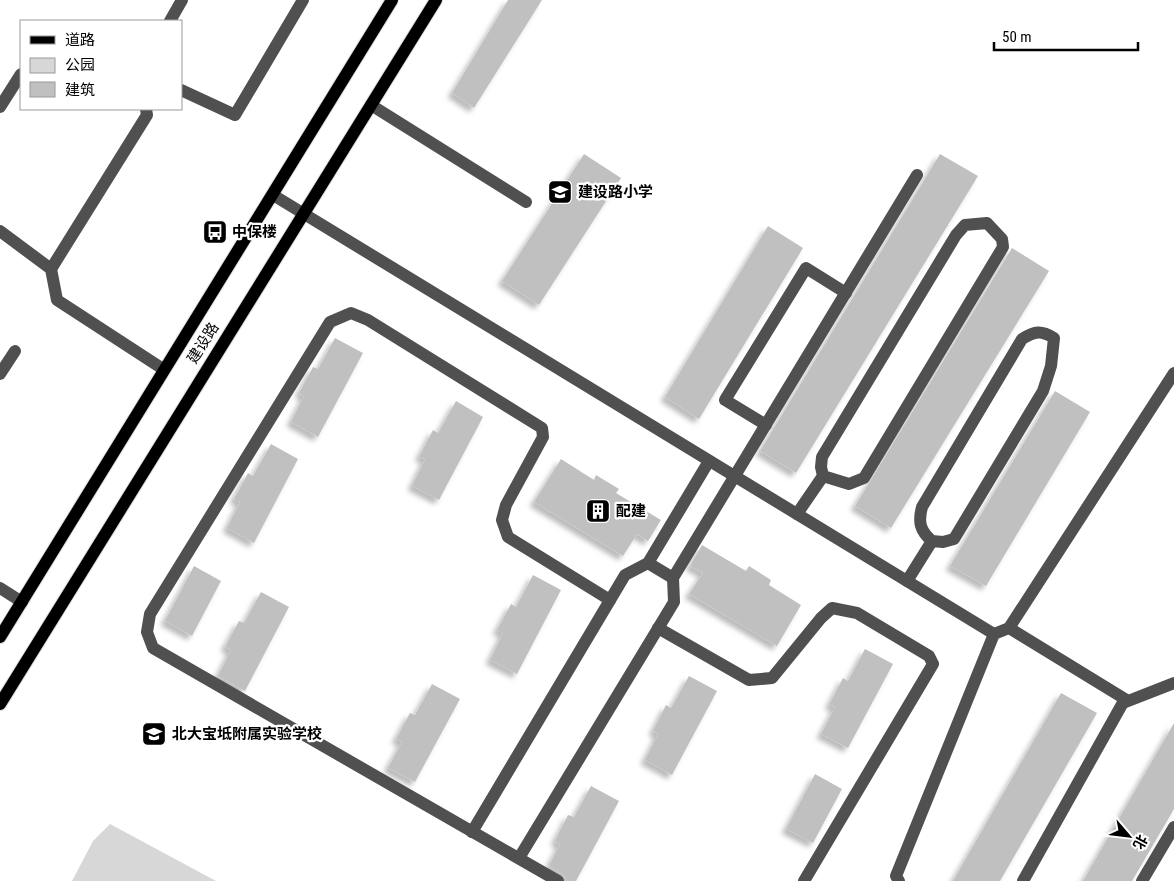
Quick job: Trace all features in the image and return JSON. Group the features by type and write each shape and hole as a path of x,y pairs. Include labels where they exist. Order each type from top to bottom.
{"main road":[{"name":"建设路","path":"0,637 163,369 273,196 392,0"},
{"name":"建设路","path":"0,704 436,0"}],"street":[{"path":"171,20 182,0"},
{"path":"182,90 234,115 303,0"},
{"path":"0,106 20,76"},
{"path":"372,105 526,202"},
{"path":"51,269 147,115 146,110"},
{"path":"519,858 674,602 673,578 917,175"},
{"path":"273,196 994,634"},
{"path":"797,514 823,476 821,467 822,457 956,235 965,225 987,223 1002,239 1003,247 864,478 849,484 823,476"},
{"path":"0,231 51,269 57,300 163,369"},
{"path":"766,425 726,400 806,268 846,293"},
{"path":"558,881 153,648 147,632 150,614 330,322 351,313 368,320 542,428 543,437 506,505 502,520 508,537 610,600"},
{"path":"1043,332 1054,338 1051,366 1043,391 954,539 943,542 932,541 920,526 919,517 922,507 1022,339 1032,333 1043,332"},
{"path":"0,374 15,351"},
{"path":"900,881 896,876 994,634 1009,628 1174,373"},
{"path":"472,832 625,575 648,563 709,461"},
{"path":"907,581 932,541"},
{"path":"648,563 673,578"},
{"path":"0,588 22,602"},
{"path":"658,628 749,680 772,678 820,618 832,608 857,613 929,656 932,664 804,881"},
{"path":"1009,628 1126,699 1023,881"},
{"path":"1123,703 1174,683"},
{"path":"1142,881 1174,826"}],"green space":[{"path":"110,824 216,881 72,881 93,841"}],"building":[{"path":"508,0 542,0 474,108 452,93"},
{"path":"584,154 621,178 539,305 502,281"},
{"path":"940,154 978,176 796,473 760,451"},
{"path":"768,226 803,248 699,419 665,397"},
{"path":"1012,248 1049,271 891,528 855,506"},
{"path":"335,338 363,353 318,437 291,422 304,396 299,393 313,367 318,369"},
{"path":"1055,391 1090,412 986,586 950,566"},
{"path":"456,401 483,417 439,500 412,486 425,459 419,457 433,430 438,433"},
{"path":"271,444 298,459 254,543 227,528 240,502 234,499 248,473 253,476"},
{"name":"配建","path":"561,459 594,480 596,475 619,489 616,493 661,520 648,541 637,534 623,556 534,502"},
{"path":"702,545 746,571 749,566 771,580 769,585 801,605 777,646 689,594 703,573 690,566"},
{"path":"194,566 221,581 192,636 165,621"},
{"path":"533,575 561,590 517,674 490,660 503,633 497,630 511,604 516,607"},
{"path":"261,592 289,607 245,691 218,676 231,650 225,647 239,621 244,623"},
{"path":"865,649 893,664 848,748 821,734 835,707 829,705 843,678 848,681"},
{"path":"689,676 717,691 672,775 645,760 658,734 653,731 666,705 671,708"},
{"path":"432,684 460,699 415,782 388,768 402,742 396,739 410,713 415,715"},
{"path":"1061,693 1097,713 1000,881 953,881"},
{"path":"1174,723 1174,809 1132,881 1083,881"},
{"path":"815,774 842,789 813,843 786,829"},
{"path":"591,786 619,801 576,881 568,881 562,874 549,866 560,844 555,841 568,815 574,817"}],"place":[{"name":"建设路小学","path":"560,192"},
{"name":"中保楼","path":"215,232"},
{"name":"配建","path":"598,511"},
{"name":"北大宝坻附属实验学校","path":"154,734"}]}
